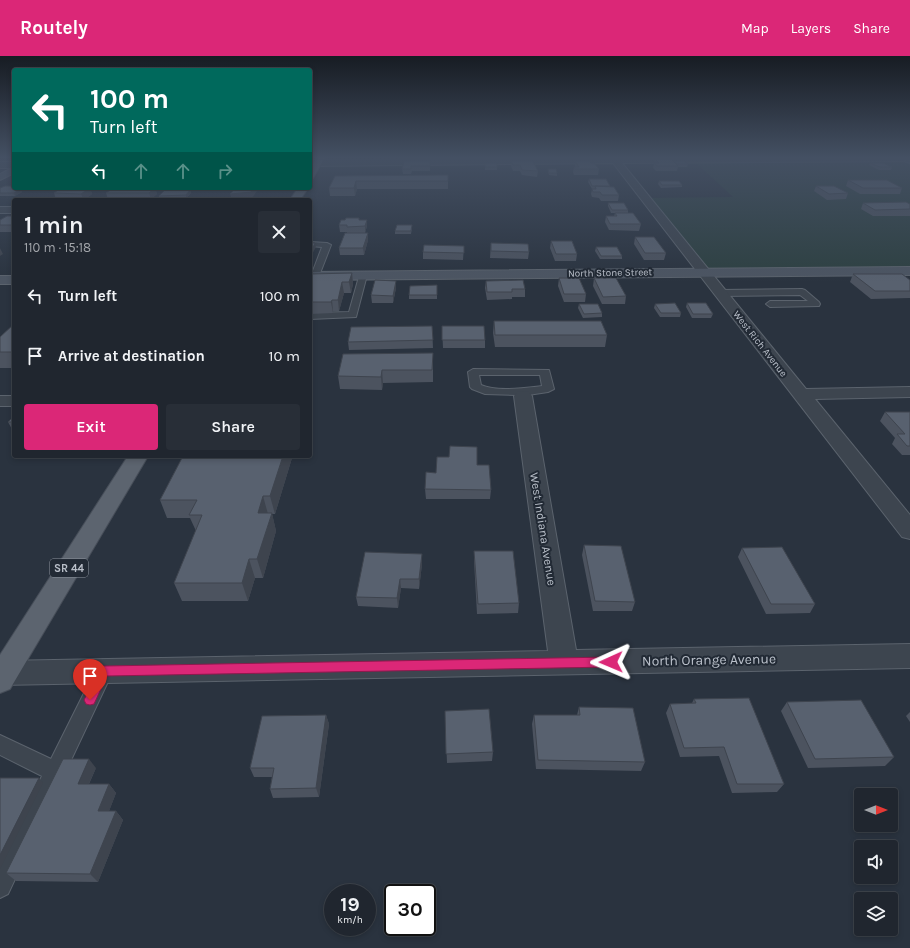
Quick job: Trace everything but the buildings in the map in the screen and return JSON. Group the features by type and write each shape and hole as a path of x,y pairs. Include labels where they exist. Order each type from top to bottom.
{"main road":[{"name":"SR 44","path":"1,676 137,458"}],"street":[{"name":"West Rich Avenue","path":"645,199 910,531"},
{"path":"0,210 12,210"},
{"name":"North Stone Street","path":"313,276 910,270"},
{"path":"0,280 12,280"},
{"path":"800,394 910,392"},
{"name":"West Indiana Avenue","path":"522,394 564,663"},
{"path":"0,401 12,401"},
{"name":"North Orange Avenue","path":"1,676 104,671 910,656"}],"lane":[{"path":"312,244 327,245 313,276"},
{"path":"312,316 353,315 363,275"},
{"path":"720,293 802,292 816,304 770,304"},
{"path":"473,372 545,372 548,389 522,394 486,391 476,388 473,372"},
{"path":"0,886 104,671"},
{"path":"0,745 56,772"}],"shaded area":[{"path":"644,199 910,199 910,271 703,272"}],"route":[{"path":"90,700 104,671 611,662"}]}
